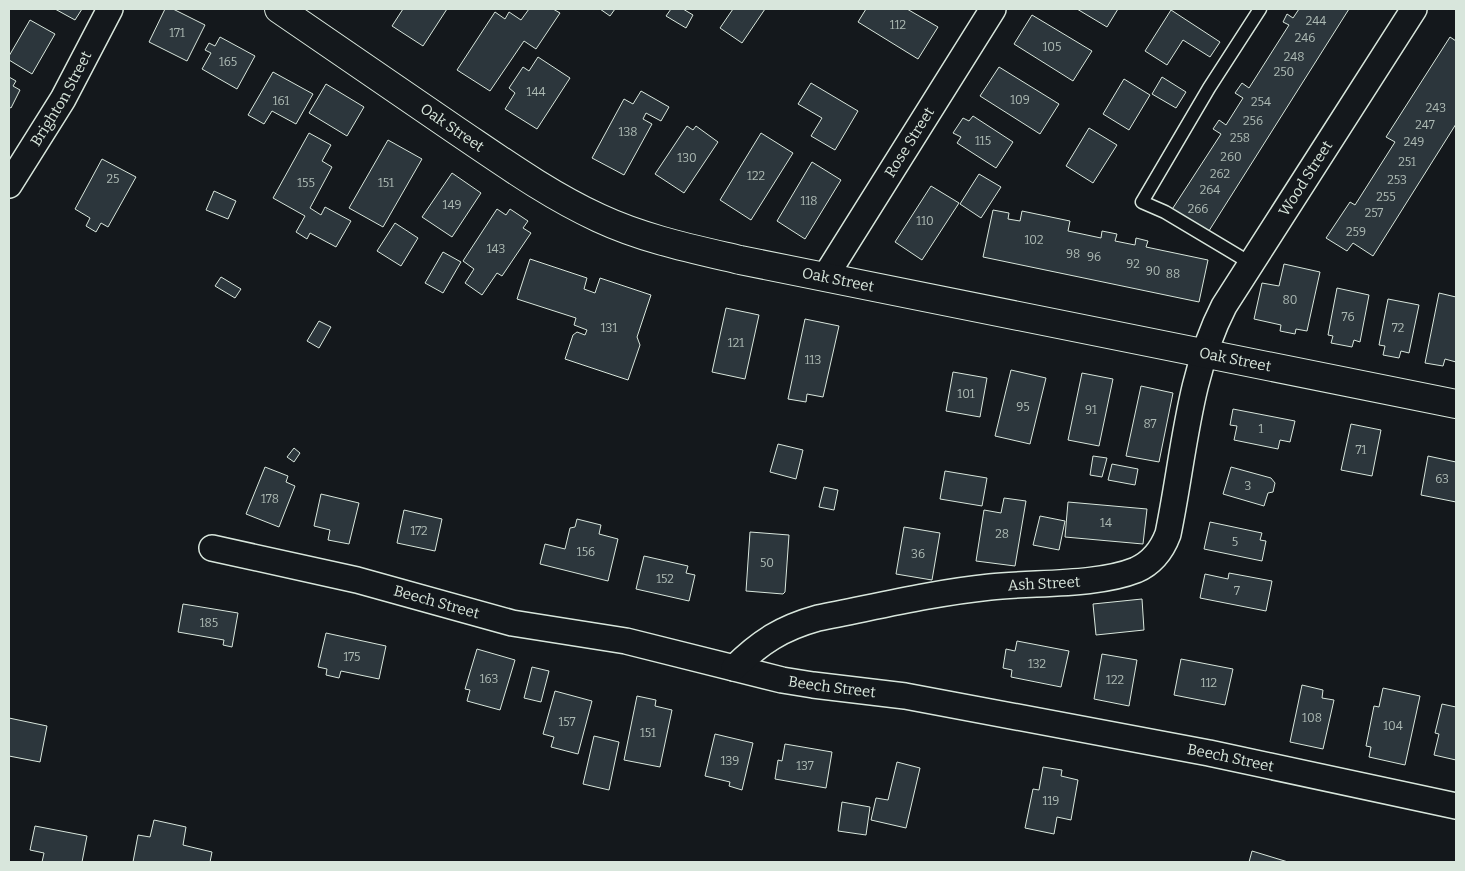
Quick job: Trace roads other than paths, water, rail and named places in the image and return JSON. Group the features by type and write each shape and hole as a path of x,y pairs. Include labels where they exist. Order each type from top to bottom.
{"street":[{"name":"Brighton Street","path":"9,185 63,99 110,9"},
{"name":"Oak Street","path":"279,9 504,162 582,210 620,227 668,243 826,277 1456,404"},
{"name":"Rose Street","path":"826,277 993,9"},
{"name":"Wood Street","path":"1204,354 1211,333 1224,306 1414,9"},
{"name":"Ash Street","path":"734,668 764,640 798,624 818,618 970,589 1114,577 1139,569 1149,562 1161,549 1168,534 1192,401 1204,354"},
{"name":"Beech Street","path":"212,548 357,580 512,623 626,641 734,668 813,685 905,696 1209,753 1456,806"}],"lane":[{"path":"1252,264 1164,212 1142,202 1209,88 1260,9"}]}
